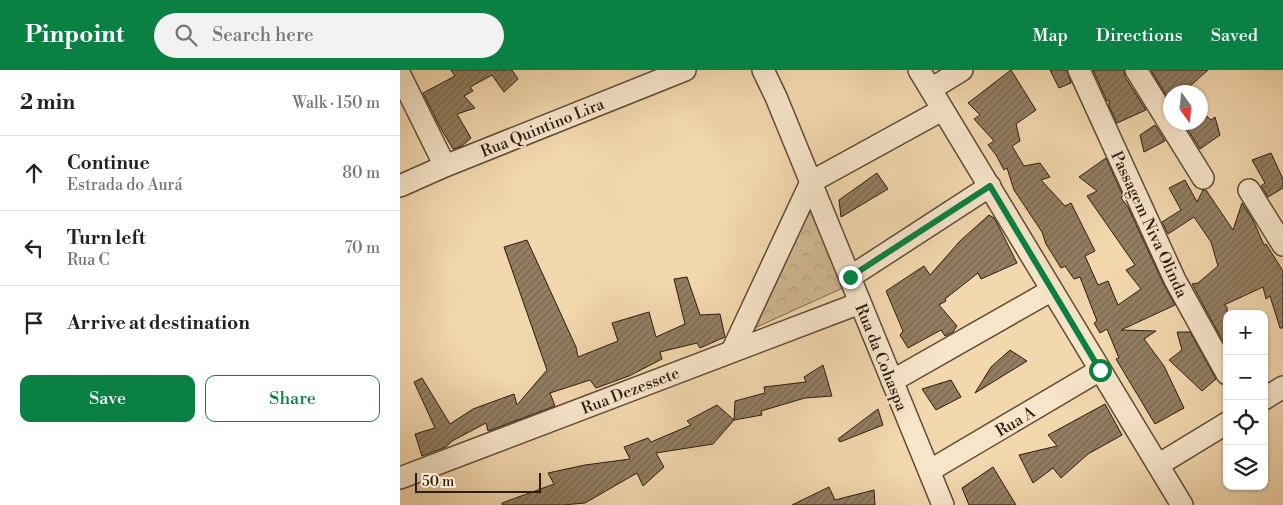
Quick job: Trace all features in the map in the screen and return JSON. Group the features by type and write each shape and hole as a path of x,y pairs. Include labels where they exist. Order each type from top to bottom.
{"street":[{"path":"410,70 400,75 445,166"},
{"name":"Rua Quintino Lira","path":"400,186 445,166 685,70"},
{"name":"Rua da Cohaspa","path":"763,70 776,97 930,471 938,503"},
{"path":"919,70 1182,505"},
{"path":"931,89 962,70"},
{"name":"Passagem Niva Olinda","path":"1079,70 1175,280 1223,367"},
{"path":"1136,70 1203,178"},
{"path":"732,352 811,182 942,110"},
{"path":"850,277 990,186"},
{"path":"1249,190 1283,245"},
{"path":"892,381 1052,290"},
{"name":"Rua Dezessete","path":"400,478 860,303"},
{"name":"Rua A","path":"930,471 1100,370"},
{"path":"1268,396 1283,387"},
{"path":"1158,465 1223,425"}],"green space":[{"path":"811,210 845,287 748,331"}],"building":[{"path":"451,70 512,70 518,79 504,92 492,75 470,87 473,91 464,96 475,108 457,114 471,138 462,146 453,149 423,93 455,76"},
{"path":"1011,70 1036,110 1016,124 1020,141 1012,146 1024,166 1040,163 1050,177 1041,180 1065,206 1071,203 1095,251 1085,256 1098,285 1108,281 1118,305 1141,289 1126,270 1135,265 1087,196 1097,191 1079,177 1106,158 1123,196 1121,198 1128,207 1175,305 1121,330 1156,331 1144,339 1164,366 1184,408 1155,424 1116,359 1119,358 1107,329 1100,333 1094,323 1097,321 1080,277 1074,279 1065,266 1061,268 1046,244 1042,232 1014,190 1007,168 1004,170 988,145 994,141 974,119 980,115 968,103"},
{"path":"1050,70 1067,70 1071,83 1059,88"},
{"path":"1093,70 1124,70 1125,77 1146,110 1117,123 1109,106 1109,100 1107,101"},
{"path":"1151,70 1208,70 1191,85 1163,85 1163,90"},
{"path":"1208,117 1211,120 1215,117 1220,135 1200,149 1188,130 1208,130"},
{"path":"1155,125 1165,141 1144,152 1140,135"},
{"path":"1271,153 1283,179 1283,188 1268,197 1261,186 1265,183 1252,160"},
{"path":"877,173 888,189 841,217 839,200"},
{"path":"1185,180 1197,202 1203,190 1206,190 1233,230 1242,203 1253,220 1264,245 1266,244 1283,271 1283,328 1280,328 1270,296 1266,299 1263,287 1224,305 1227,307 1227,310 1223,310 1222,340 1192,284 1198,283 1218,266 1211,242 1194,217 1168,234 1162,222 1181,210 1169,188"},
{"path":"989,215 997,223 1017,263 981,279 978,273 939,305 957,326 953,332 945,336 941,330 908,348 900,335 903,331 886,291 924,266 930,275 960,241"},
{"path":"527,240 576,347 578,357 618,341 612,323 649,312 656,337 685,324 674,279 687,277 700,315 720,314 725,337 700,348 697,343 660,352 662,359 629,376 596,388 590,380 550,393 555,406 488,431 486,423 452,441 446,447 422,456 415,434 435,428 414,382 422,378 450,424 473,409 514,394 517,405 547,370 504,247"},
{"path":"1177,332 1190,332 1216,379 1202,391 1169,360 1182,350"},
{"path":"1010,350 1027,361 975,393 991,367"},
{"path":"823,365 832,396 805,398 761,411 762,415 734,420 735,401 765,393 764,387 806,382 804,377"},
{"path":"951,380 961,397 936,410 922,389"},
{"path":"1105,404 1122,435 1088,454 1061,478 1053,468 1033,483 1019,455 1057,446 1048,435"},
{"path":"717,405 734,420 713,444 656,453 664,467 643,486 637,473 585,503 502,505 502,503 554,484 548,473 585,465 630,459 624,447 648,438 651,442 691,425 687,421"},
{"path":"878,409 883,425 840,442 838,439"},
{"path":"993,467 1016,505 969,505 962,488"},
{"path":"829,487 835,500 874,490 875,505 792,505"}],"route":[{"path":"850,277 990,186 1100,370"}]}
